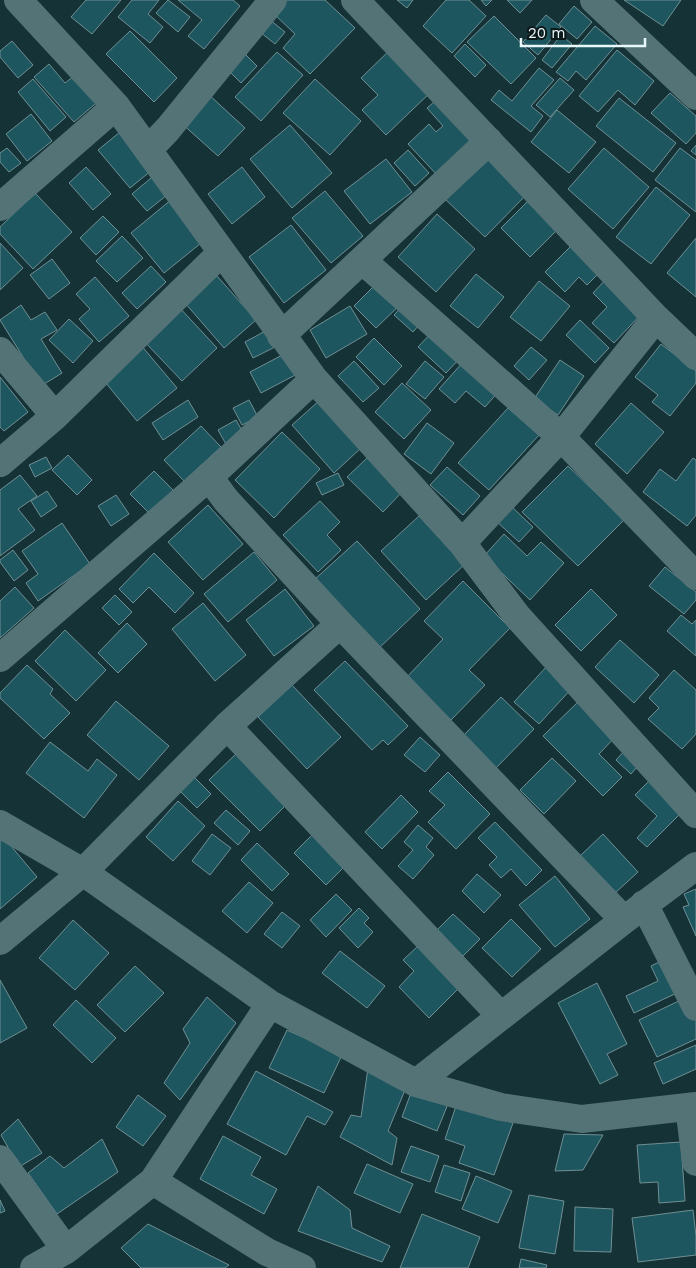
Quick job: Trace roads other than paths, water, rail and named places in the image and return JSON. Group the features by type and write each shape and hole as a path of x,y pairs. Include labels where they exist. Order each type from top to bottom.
{"street":[{"path":"18,0 116,106 314,379 462,543 517,616 696,814"},
{"path":"148,150 168,129 273,0"},
{"path":"355,0 656,318 696,356"},
{"path":"594,0 696,96"},
{"path":"0,207 116,106"},
{"path":"281,336 489,141"},
{"path":"0,463 55,416 222,253"},
{"path":"362,260 561,438 696,576"},
{"path":"462,543 561,438 656,318"},
{"path":"0,351 55,416"},
{"path":"0,658 209,477 314,379"},
{"path":"209,477 226,500 340,624 634,912 696,1007"},
{"path":"0,941 83,872 228,726 340,624"},
{"path":"228,726 501,1016"},
{"path":"0,824 83,872 270,1004 416,1083 501,1107 582,1119 693,1106 696,1162"},
{"path":"416,1083 634,912 696,866"},
{"path":"34,1268 66,1250 153,1181 270,1004"},
{"path":"0,1159 66,1250"},
{"path":"153,1181 268,1252 302,1268"}]}
